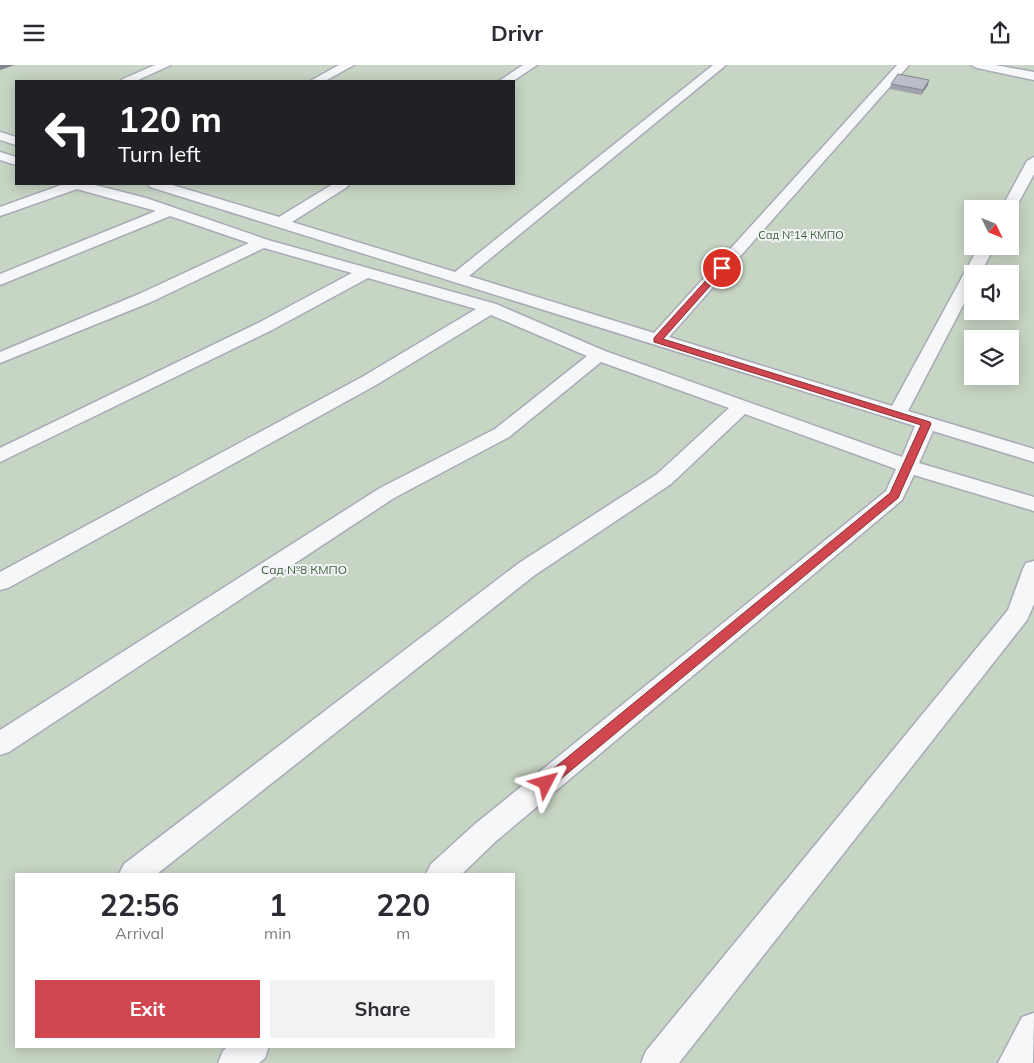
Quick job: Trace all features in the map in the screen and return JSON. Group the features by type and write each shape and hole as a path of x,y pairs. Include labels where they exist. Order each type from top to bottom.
{"lane":[{"path":"129,80 165,65"},
{"path":"318,80 348,65"},
{"path":"507,80 531,65"},
{"path":"457,278 720,65"},
{"path":"657,340 903,65"},
{"path":"977,65 1034,75"},
{"path":"1,136 15,130"},
{"path":"1,136 15,141"},
{"path":"0,156 15,161"},
{"path":"1013,200 1034,161"},
{"path":"0,211 74,185"},
{"path":"81,185 141,201 263,243 490,308 599,355 742,407 908,466 1034,504"},
{"path":"158,185 896,415 1034,456"},
{"path":"280,223 340,185"},
{"path":"0,281 169,211"},
{"path":"0,358 144,298 263,243"},
{"path":"896,415 982,255"},
{"path":"0,456 266,326 365,273"},
{"path":"0,582 369,381 490,308"},
{"path":"0,744 387,493 502,433 599,355"},
{"path":"135,873 527,569 664,479 742,407"},
{"path":"442,873 485,833 895,495 926,424"},
{"path":"658,1063 1019,614 1034,569"},
{"path":"1015,1063 1034,1029"},
{"path":"235,1063 251,1048"}],"green space":[{"name":"Сад №8 КМПО","path":"0,65 1034,65 1034,1063 0,1063"}],"building":[{"path":"898,74 929,80 923,90 891,84"}],"route":[{"path":"546,783 895,495 926,424 657,340 722,268"}],"park label":[{"name":"Сад №14 КМПО","path":"801,235"}]}
